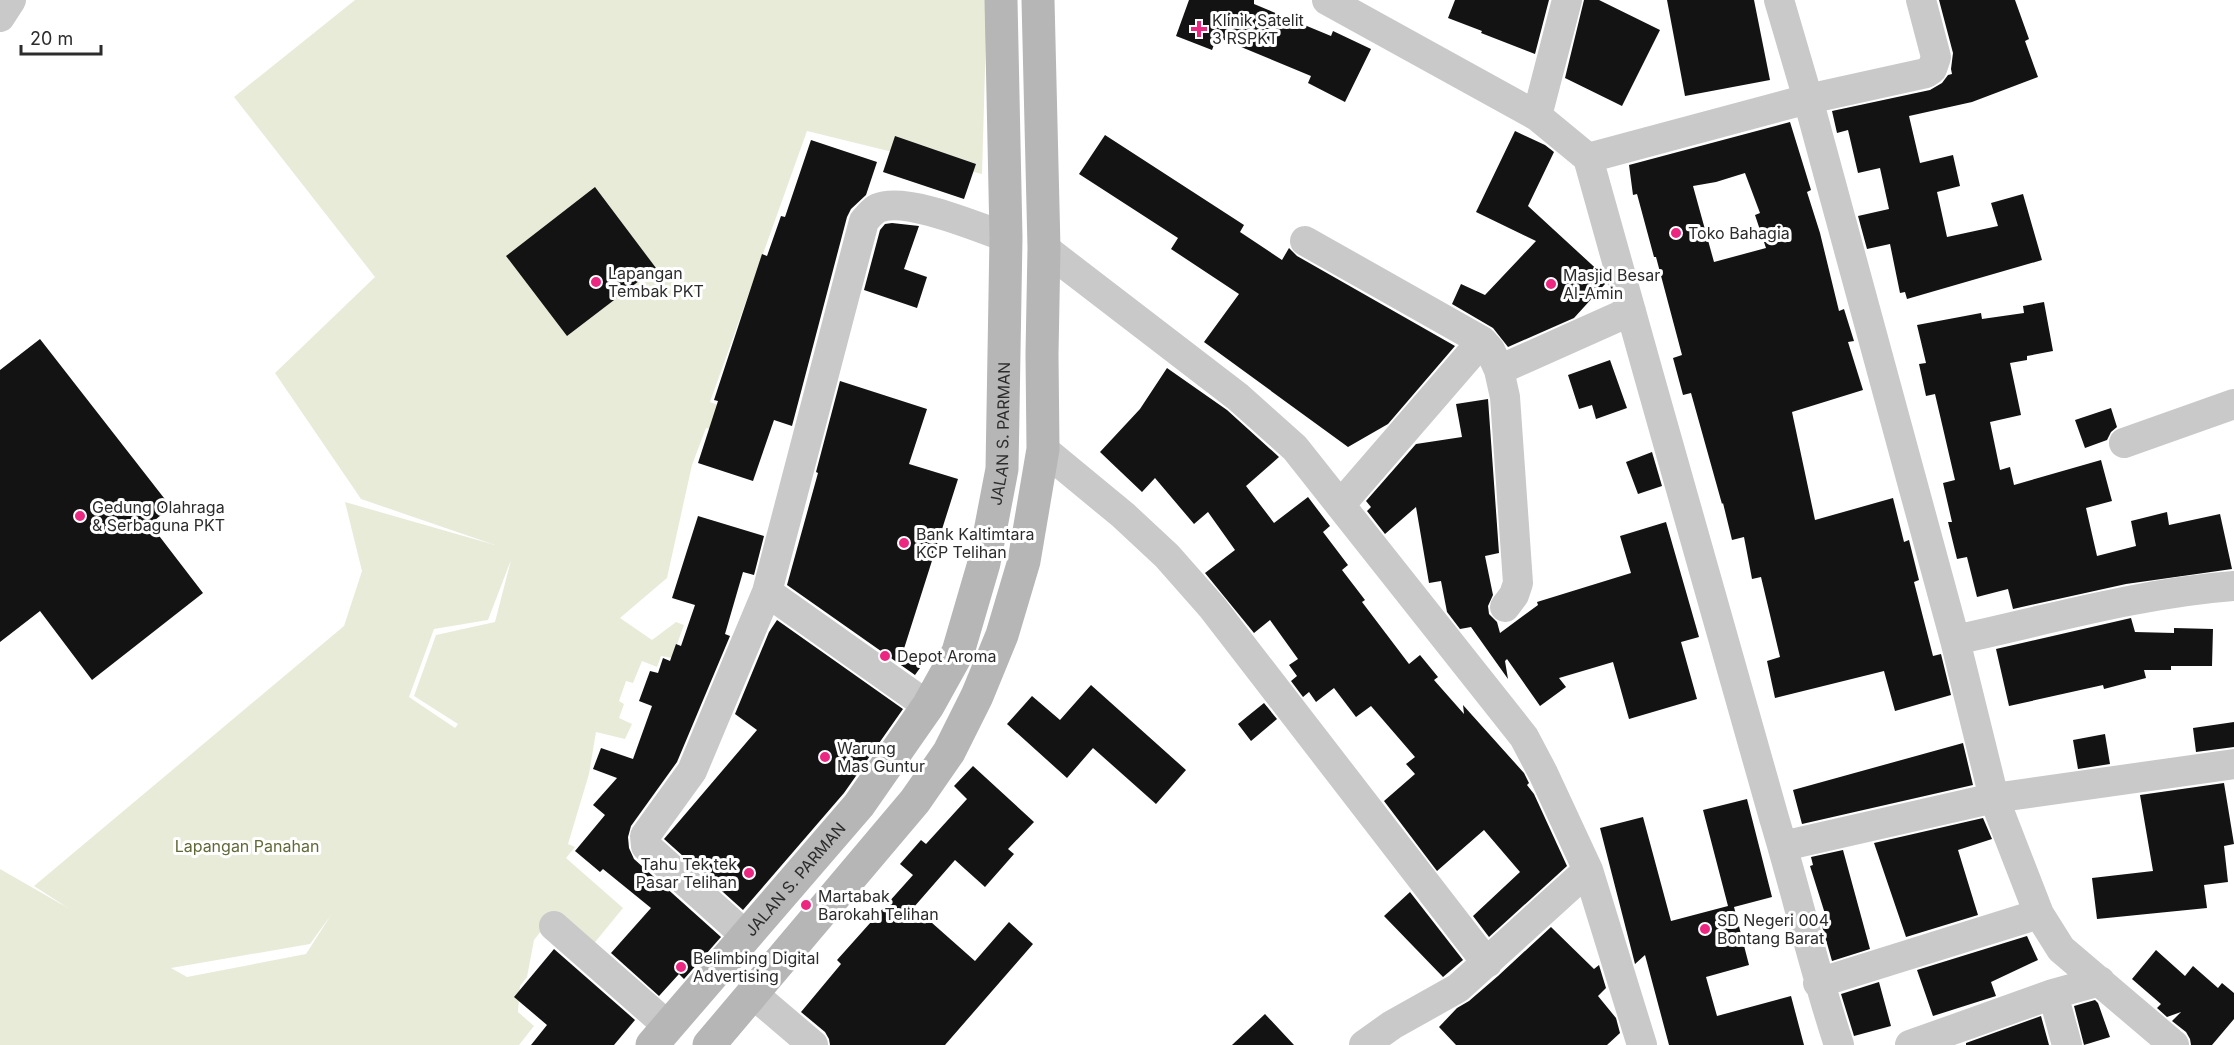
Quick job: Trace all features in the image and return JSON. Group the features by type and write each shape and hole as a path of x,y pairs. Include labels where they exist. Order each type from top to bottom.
{"main road":[{"name":"JALAN S. PARMAN","path":"660,1036 859,806 928,706 958,652 984,563 1002,469 1006,237 1001,0"},
{"path":"693,996 718,1035 915,801 949,752 977,696 1002,634 1024,561 1043,449 1044,248 1038,0"}],"street":[{"path":"0,17 11,0"},
{"path":"1327,0 1537,116 1588,158 1709,595 1783,846 1818,983 1839,1045"},
{"path":"1537,116 1567,0"},
{"path":"1779,0 1955,640 1994,798 2039,914 2061,949 2174,1045"},
{"path":"1588,158 1808,99 1926,73 1932,69 1936,57 1921,0"},
{"path":"746,936 646,846 644,841 647,832 692,771 767,592 864,221 875,209 898,204 941,215 1006,237"},
{"path":"1305,242 1482,341 1490,350 1499,370 1505,397 1518,583 1514,595 1505,607"},
{"path":"1044,248 1238,397 1296,448 1524,737 1543,772 1588,870 1642,1045"},
{"path":"1499,370 1631,311"},
{"path":"1341,504 1482,341"},
{"path":"2124,442 2234,404"},
{"path":"1043,449 1123,515 1167,556 1212,607 1487,963"},
{"path":"1955,640 2151,597 2196,589 2234,586"},
{"path":"767,592 928,706"},
{"path":"1783,846 1994,798 2234,764"},
{"path":"1364,1045 1392,1025 1458,988 1588,870"},
{"path":"1818,983 2039,914"},
{"path":"554,926 660,1036"},
{"path":"1910,1045 2053,994 2100,981"},
{"path":"753,994 813,1045"},
{"path":"2053,994 2067,1045"}],"green space":[{"name":"Lapangan Panahan","path":"355,0 987,0 982,174 807,131 710,402 742,414 736,436 706,428 692,465 667,578 620,618 652,640 676,622 684,625 672,658 661,656 657,667 642,661 633,683 626,681 619,701 624,704 619,718 632,724 625,739 596,732 589,774 568,844 575,847 566,858 623,908 587,952 549,921 534,940 527,977 520,986 518,1012 534,1026 519,1045 0,1045 0,869 68,908 34,886 344,626 362,571 345,502 495,545 361,499 275,373 375,277 234,97","holes":["511,560 495,622 436,635 414,696 458,724 455,728 409,697 434,629 488,620","331,915 306,954 187,977 171,968 310,944"]}],"building":[{"path":"1189,0 1254,0 1254,4 1331,36 1333,31 1371,49 1345,102 1308,83 1311,76 1217,37 1212,50 1176,36"},
{"path":"1455,0 1549,0 1535,54 1448,18"},
{"path":"1584,0 1599,0 1660,30 1622,106 1565,78"},
{"path":"1667,0 1754,0 1770,80 1685,96"},
{"path":"1939,0 2015,0 2029,39 2025,41 2038,77 1972,102 1909,116 1920,163 1953,155 1960,186 1937,192 1947,237 1998,226 1991,203 2023,194 2042,260 1907,299 1905,292 1900,293 1890,244 1867,249 1858,216 1889,209 1880,168 1858,173 1848,130 1837,133 1832,111 1930,90 1952,74 1953,53"},
{"path":"1790,122 1811,190 1807,192 1820,233 1839,311 1844,309 1854,341 1848,342 1863,390 1792,412 1815,520 1893,498 1904,542 1909,540 1919,580 1914,582 1933,656 1941,654 1951,695 1895,711 1884,671 1775,698 1767,661 1780,657 1761,577 1752,579 1744,537 1732,540 1691,393 1683,395 1673,358 1682,355 1637,194 1633,195 1629,165","holes":["1745,173 1760,213 1755,215 1766,248 1714,262 1693,186"]},
{"path":"1515,131 1545,145 1554,152 1528,206 1603,275 1605,284 1574,318 1508,347 1493,328 1452,304 1461,284 1485,295 1536,241 1476,212"},
{"path":"1105,135 1244,225 1240,232 1282,260 1289,248 1297,256 1455,346 1388,424 1348,447 1204,342 1239,294 1171,249 1178,238 1079,174"},
{"path":"895,136 976,164 964,199 883,172"},
{"path":"811,140 877,162 866,195 851,209 847,217 792,426 774,420 753,481 698,463 718,401 714,400 762,254 767,256 781,216 785,217"},
{"path":"595,187 656,268 567,336 506,256"},
{"path":"885,224 919,226 904,269 927,277 917,308 864,290 880,230"},
{"path":"2044,302 2053,351 2027,356 2027,360 2010,363 2021,415 1990,422 2000,470 2010,467 2014,485 2101,460 2112,501 2086,508 2097,556 2136,546 2131,521 2167,512 2169,525 2220,514 2232,569 2126,584 2013,609 2008,589 1977,597 1967,557 1957,559 1948,522 1952,522 1943,483 1955,480 1935,394 1926,396 1919,364 1926,363 1917,325 1981,313 1982,319 2024,313 2023,306"},
{"name":"Gedung Olahraga & Serbaguna PKT","path":"40,339 171,507 150,524 203,593 92,680 40,611 0,642 0,370"},
{"path":"1610,360 1627,408 1596,419 1592,405 1579,409 1568,375"},
{"path":"1167,368 1227,410 1279,457 1246,486 1274,523 1308,497 1330,526 1323,532 1348,565 1342,570 1365,600 1362,602 1409,664 1420,655 1438,677 1434,680 1464,714 1463,705 1524,773 1529,783 1527,785 1534,794 1567,866 1489,937 1473,916 1520,872 1484,830 1437,871 1384,801 1415,774 1406,764 1415,757 1371,706 1356,717 1334,688 1316,702 1309,692 1303,697 1291,681 1297,676 1289,665 1298,659 1270,620 1254,633 1205,573 1235,550 1208,512 1194,524 1155,478 1142,492 1100,452 1140,409"},
{"path":"840,381 927,409 909,464 958,479 902,655 920,668 915,675 787,585 818,473 816,472"},
{"path":"1488,399 1499,553 1485,556 1493,595 1488,606 1489,614 1497,622 1500,633 1538,605 1537,602 1631,573 1620,536 1666,522 1699,637 1681,642 1697,699 1629,719 1613,662 1559,678 1566,687 1540,706 1507,659 1505,661 1508,679 1471,627 1460,629 1447,612 1441,581 1429,583 1416,507 1385,534 1367,511 1371,507 1366,501 1416,444 1462,437 1456,404"},
{"path":"2111,408 2117,427 2107,440 2085,448 2075,420"},
{"path":"1652,452 1662,486 1638,494 1626,462"},
{"path":"698,516 764,536 754,575 743,572 725,634 730,636 677,762 631,826 628,837 629,848 634,859 721,937 684,979 679,974 659,996 611,953 651,908 603,869 600,872 575,851 605,815 593,805 617,778 593,769 601,748 633,759 652,706 639,701 650,671 658,673 663,658 670,661 676,644 681,646 695,605 672,598"},
{"path":"2131,618 2135,632 2174,633 2174,628 2213,629 2212,666 2171,666 2171,670 2144,670 2146,678 2104,689 2103,685 2009,706 1996,649"},
{"path":"777,620 903,709 844,793 743,910 664,839 757,730 735,714 769,632"},
{"path":"1091,685 1186,770 1156,804 1093,748 1067,778 1007,724 1032,696 1060,720"},
{"path":"1264,703 1277,719 1251,741 1238,724"},
{"path":"2234,722 2234,747 2196,752 2193,728"},
{"path":"2105,734 2110,764 2078,769 2073,740"},
{"path":"1963,743 1973,785 1802,824 1793,790"},
{"path":"973,766 1034,822 1008,849 1014,854 985,887 955,860 914,907 975,961 1009,922 1033,944 945,1045 830,1045 825,1032 801,1012 841,964 837,960 913,875 900,864 921,840 926,844 967,799 954,786"},
{"path":"2224,783 2234,844 2224,846 2228,882 2204,885 2207,908 2097,919 2092,878 2153,871 2140,795"},
{"path":"1747,799 1772,897 1734,907 1749,965 1706,977 1717,1016 1791,996 1804,1045 1669,1045 1645,955 1635,964 1600,828 1643,817 1671,921 1728,906 1703,810"},
{"path":"1983,818 1992,839 1958,850 1978,915 1906,937 1874,843"},
{"path":"1843,850 1870,949 1832,961 1820,919 1826,917 1810,866 1813,865 1811,857"},
{"path":"1410,892 1463,960 1443,977 1384,916"},
{"path":"1551,927 1594,969 1599,965 1606,988 1598,996 1616,1018 1620,1033 1607,1045 1456,1045 1439,1027 1457,1008 1469,1001"},
{"path":"2027,936 2038,960 1991,982 1996,996 1933,1016 1917,970"},
{"path":"554,949 635,1020 614,1045 531,1045 547,1025 514,997"},
{"path":"2156,950 2185,976 2193,966 2218,988 2222,983 2234,993 2234,1019 2212,1045 2191,1045 2186,1032 2172,1021 2181,1012 2167,1017 2157,1008 2161,1004 2132,979"},
{"path":"1879,982 1891,1026 1854,1036 1841,994"},
{"path":"2095,1000 2110,1037 2084,1045 2074,1006"},
{"path":"1265,1014 1294,1045 1232,1045"},
{"path":"2041,1016 2049,1045 1966,1045 1966,1043"}],"place":[{"name":"Klinik Satelit 3 RSPKT","path":"1199,29"},
{"name":"Toko Bahagia","path":"1676,233"},
{"name":"Lapangan Tembak PKT","path":"596,282"},
{"name":"Masjid Besar Al-Amin","path":"1551,284"},
{"name":"Gedung Olahraga & Serbaguna PKT","path":"80,516"},
{"name":"Bank Kaltimtara KCP Telihan","path":"904,543"},
{"name":"Depot Aroma","path":"885,656"},
{"name":"Warung Mas Guntur","path":"825,757"},
{"name":"Tahu Tek tek Pasar Telihan","path":"749,873"},
{"name":"Martabak Barokah Telihan","path":"806,905"},
{"name":"SD Negeri 004 Bontang Barat","path":"1705,929"},
{"name":"Belimbing Digital Advertising","path":"681,967"}]}
